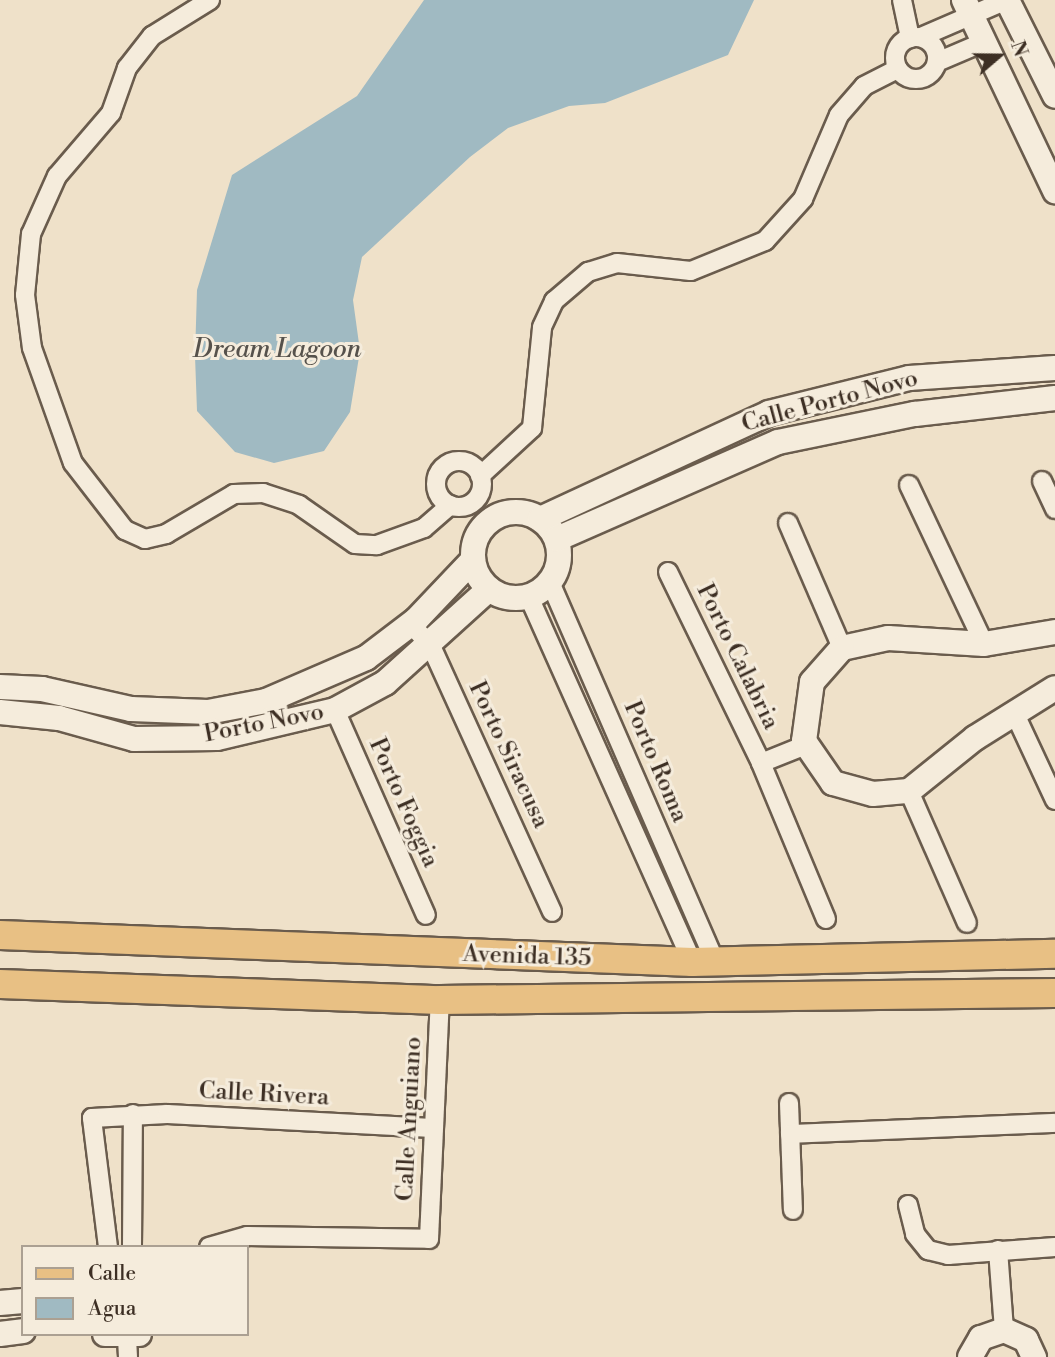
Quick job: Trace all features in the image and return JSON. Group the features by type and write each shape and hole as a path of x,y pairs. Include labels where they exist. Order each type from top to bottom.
{"main road":[{"name":"Avenida 135","path":"0,935 704,962 1055,954"},
{"name":"Avenida 135","path":"0,984 440,1000 1055,993"}],"street":[{"path":"210,0 152,36 127,68 111,113 57,176 31,234 25,295 32,348 73,463 125,530 145,539 166,534 234,494 263,493 299,505 355,544 377,545 424,528 450,505 477,498 480,476 532,428 542,327 554,301 588,272 617,263 691,271 765,240 803,199 839,115 864,86 898,69"},
{"path":"902,0 916,38 934,47 937,62"},
{"path":"898,69 896,50 968,8 1008,0 1055,96"},
{"path":"968,8 1055,191"},
{"path":"898,69 920,79 937,62 984,42"},
{"name":"Calle Porto Novo","path":"540,519 769,413 909,378 1055,368"},
{"name":"Calle Porto Novo","path":"557,539 778,442 915,414 1055,398"},
{"path":"450,505 436,488 443,468 464,462 480,476"},
{"path":"1042,481 1055,509"},
{"path":"909,485 984,644"},
{"path":"513,511 540,519 557,539 559,561 550,582 529,597 489,589 473,561 478,533 493,518 513,511"},
{"path":"788,523 842,648"},
{"name":"Porto Novo","path":"0,687 42,689 131,709 208,712 266,701 319,681 366,658 411,624 473,561"},
{"name":"Porto Calabria","path":"668,572 761,763 826,919"},
{"name":"Porto Roma","path":"550,582 691,907 704,962"},
{"name":"Porto Novo","path":"0,712 59,718 134,739 217,738 335,710 431,646 489,589"},
{"name":"Porto Roma","path":"529,597 671,915 704,962"},
{"name":"Porto Siracusa","path":"411,624 431,646 552,912"},
{"path":"1055,632 984,644 888,638 842,648 812,682 803,716 806,745 833,783 873,794 909,791 1014,712 1055,688"},
{"name":"Porto Foggia","path":"335,710 426,915"},
{"path":"1014,712 1055,800"},
{"path":"761,763 806,745"},
{"path":"909,791 967,923"},
{"path":"671,915 691,907"},
{"name":"Calle Anguiano","path":"216,1245 247,1236 429,1239 440,1000"},
{"path":"789,1103 793,1210"},
{"path":"132,1245 133,1114"},
{"name":"Calle Rivera","path":"108,1245 92,1118 133,1114 433,1128"},
{"path":"790,1134 1055,1123"},
{"path":"908,1205 915,1234 928,1250 1055,1247"},
{"path":"998,1250 1004,1330"},
{"path":"0,1303 21,1301"},
{"path":"970,1357 981,1338 1004,1330 1026,1340 1034,1357"},
{"path":"2,1357 0,1335 21,1331"},
{"path":"1046,1357 1055,1352"}],"water":[{"name":"Dream Lagoon","path":"424,0 754,0 728,55 605,103 569,106 508,128 470,157 362,257 353,300 360,351 350,412 324,451 274,463 235,452 197,411 195,356 197,290 232,175 357,96"}]}
